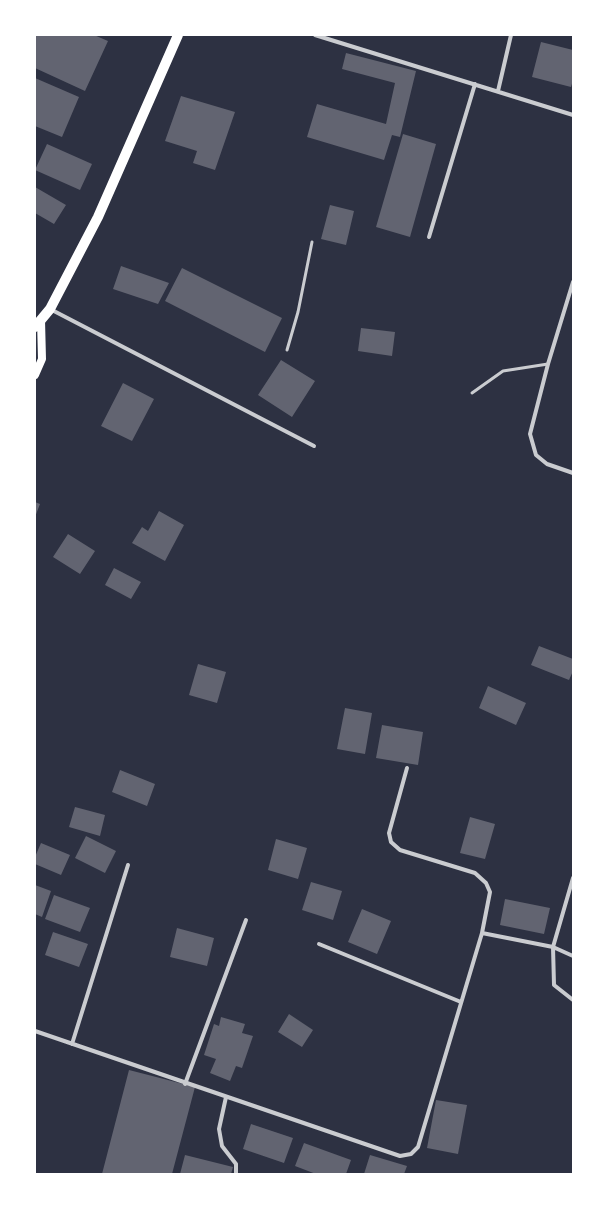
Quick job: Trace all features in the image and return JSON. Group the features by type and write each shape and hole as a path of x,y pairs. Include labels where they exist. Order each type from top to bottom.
{"main road":[{"path":"35,375 42,359 38,323 50,309 98,217 178,35"}],"street":[{"path":"315,35 573,115"},
{"path":"498,91 511,35"},
{"path":"428,237 475,84"},
{"path":"573,282 548,364 530,434 536,455 547,464 573,473"},
{"path":"50,309 314,446"},
{"path":"35,1031 185,1084 400,1156 411,1154 418,1147 482,933 490,892 486,883 475,873 400,850 392,842 389,833 407,768"},
{"path":"72,1044 128,865"},
{"path":"573,878 553,947 554,985 573,1000"},
{"path":"185,1084 246,920"},
{"path":"482,933 553,947 573,956"},
{"path":"319,944 461,1002"},
{"path":"226,1097 219,1129 222,1146 236,1164 236,1174"}],"lane":[{"path":"287,350 298,312 312,242"},
{"path":"472,393 503,370 548,364"}],"building":[{"path":"35,35 94,35 108,41 85,91 35,68"},
{"path":"541,42 573,50 573,80 571,87 532,77"},
{"path":"346,53 416,71 400,137 392,135 384,160 307,137 317,104 386,124 395,83 342,69"},
{"path":"35,78 79,97 62,137 35,126"},
{"path":"181,96 235,112 215,170 193,163 197,151 165,141"},
{"path":"403,134 436,144 410,237 376,227"},
{"path":"47,144 92,164 80,190 35,170"},
{"path":"35,187 66,205 54,224 35,213"},
{"path":"330,205 354,211 346,245 321,239"},
{"path":"121,266 169,283 158,304 113,289"},
{"path":"182,268 282,318 265,352 165,301"},
{"path":"361,328 395,332 392,356 358,351"},
{"path":"281,360 315,381 292,417 258,395"},
{"path":"123,383 154,399 132,441 101,426"},
{"path":"35,502 40,504 35,517"},
{"path":"159,511 184,525 165,561 132,543 142,527 148,531"},
{"path":"68,534 95,551 80,574 53,557"},
{"path":"114,568 141,582 131,599 105,585"},
{"path":"539,646 573,659 573,671 569,680 531,665"},
{"path":"198,664 226,672 217,703 189,695"},
{"path":"488,686 526,703 516,725 479,708"},
{"path":"345,708 372,713 365,754 337,749"},
{"path":"382,725 423,732 418,765 376,758"},
{"path":"120,770 155,784 147,806 112,792"},
{"path":"75,807 105,815 100,836 69,827"},
{"path":"470,817 495,824 485,859 460,853"},
{"path":"86,836 116,851 105,873 75,858"},
{"path":"276,839 307,848 298,879 268,870"},
{"path":"41,843 70,855 61,875 35,864 35,857"},
{"path":"311,882 342,891 333,920 302,910"},
{"path":"35,885 51,891 42,917 35,914"},
{"path":"54,895 90,908 80,932 45,919"},
{"path":"505,899 550,908 544,934 500,925"},
{"path":"362,909 391,921 377,954 348,942"},
{"path":"177,928 214,938 207,966 170,957"},
{"path":"53,932 88,944 79,967 45,955"},
{"path":"289,1014 313,1030 302,1047 278,1032"},
{"path":"221,1017 245,1024 242,1033 253,1036 242,1068 236,1066 230,1081 210,1073 216,1059 204,1055 214,1024 219,1026"},
{"path":"129,1070 195,1087 172,1174 102,1174"},
{"path":"436,1100 467,1105 458,1154 427,1148"},
{"path":"251,1124 293,1138 284,1163 243,1149"},
{"path":"304,1143 351,1160 346,1174 316,1174 295,1166"},
{"path":"185,1155 233,1167 231,1174 180,1174"},
{"path":"370,1155 407,1166 404,1174 364,1174"}]}
